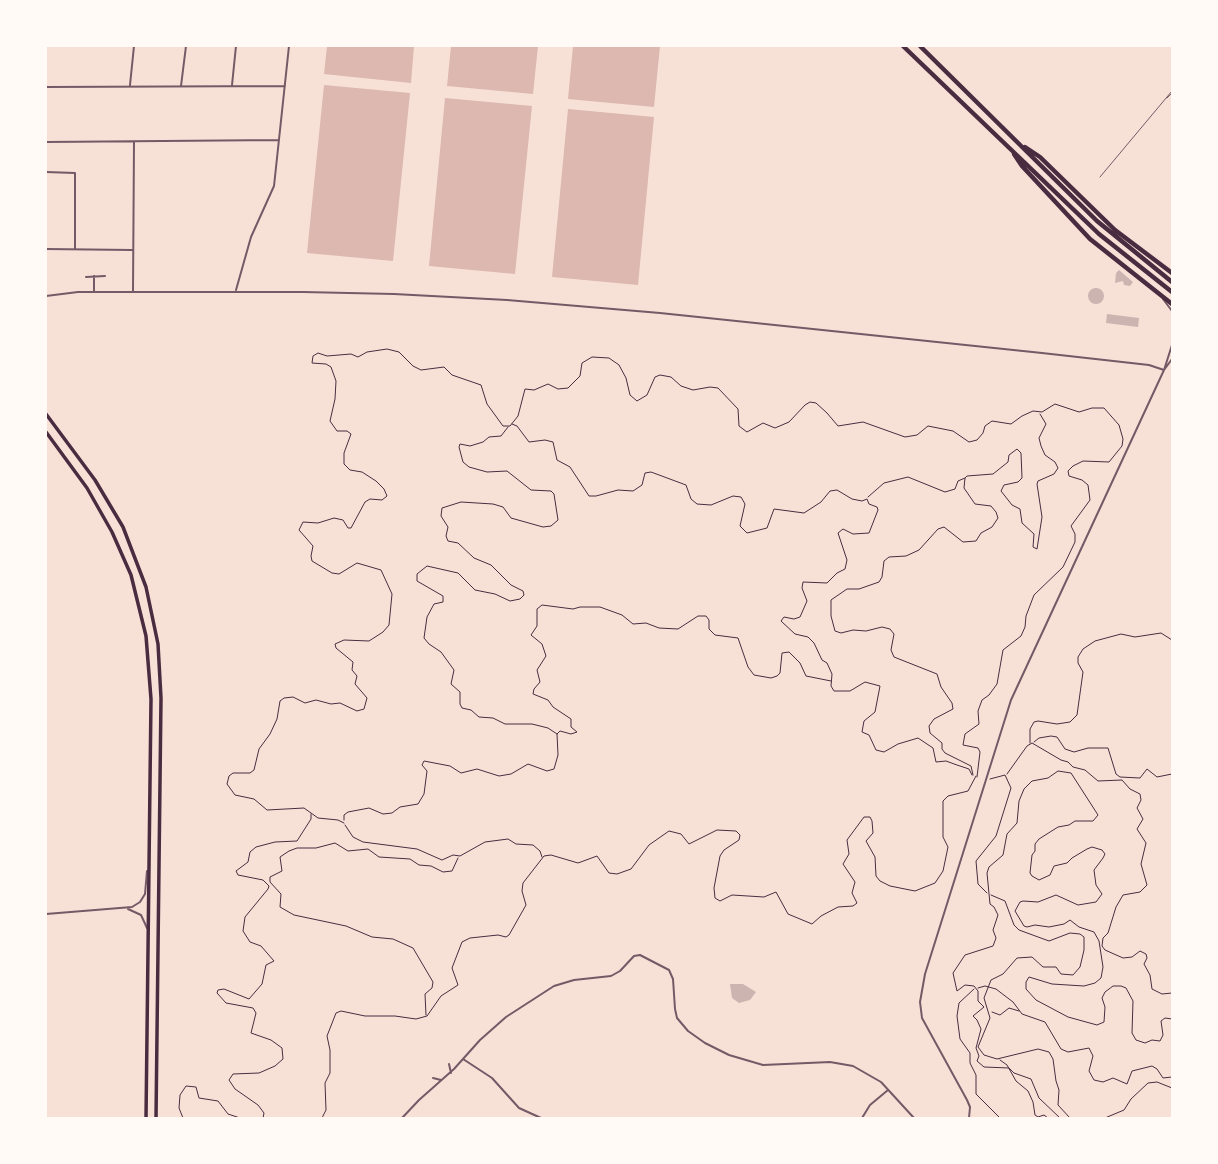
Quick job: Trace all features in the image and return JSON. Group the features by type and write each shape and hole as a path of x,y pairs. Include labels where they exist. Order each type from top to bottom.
{"highway":[{"path":"903,46 1099,234 1172,292"},
{"path":"920,46 1097,221 1172,282"},
{"path":"1022,145 1040,157 1126,239 1172,274"},
{"path":"1013,152 1022,166 1090,239 1172,304"},
{"path":"46,414 95,480 123,527 142,574 158,644 161,711 156,1118"},
{"path":"46,432 87,488 107,522 131,575 146,636 151,678 146,1118"}],"street":[{"path":"130,86 134,46"},
{"path":"181,86 186,46"},
{"path":"232,86 236,46"},
{"path":"236,291 249,243 273,188 289,46"},
{"path":"46,87 285,86"},
{"path":"133,292 134,140"},
{"path":"46,142 279,140"},
{"path":"46,173 75,173 75,249"},
{"path":"46,249 134,250"},
{"path":"94,276 94,292"},
{"path":"86,277 105,276"},
{"path":"46,296 94,292 236,291 384,293 521,301 1042,353 1149,365 1164,370"},
{"path":"1163,298 1172,311"},
{"path":"969,1118 968,1102 926,1027 920,1002 927,967 985,778 1020,678 1164,370 1172,345"},
{"path":"1164,370 1172,359"},
{"path":"46,914 136,905 143,898 149,861"},
{"path":"127,908 141,915 149,933"},
{"path":"402,1118 413,1105 451,1073 499,1023 547,990 567,982 611,976 620,971 634,956 639,955 664,965 671,971 677,1018 694,1036 711,1047 763,1065 824,1062 848,1064 869,1073 889,1089 914,1118"},
{"path":"463,1059 492,1078 522,1110 541,1118"},
{"path":"449,1064 451,1073"},
{"path":"433,1078 442,1080"},
{"path":"862,1118 870,1105 889,1089"}],"lane":[{"path":"1100,177 1172,92"}],"path":[{"path":"460,856 453,855 442,860 417,849 363,842 353,837 344,823 338,820 319,819 304,808 264,808 256,800 239,797 230,791 227,784 229,776 235,772 250,773 254,770 260,746 270,734 284,698 293,697 305,703 316,700 329,704 340,703 357,711 364,709 367,698 355,684 357,676 352,670 353,662 337,649 335,644 344,640 361,642 373,639 388,627 390,618 391,590 381,570 357,563 339,574 332,573 312,561 313,546 299,530 303,522 318,523 334,518 342,520 351,528 365,502 370,499 382,500 387,495 376,481 362,472 350,470 344,464 344,453 351,436 347,431 337,431 330,421 337,386 334,370 326,364 312,363 313,356 318,353 327,356 351,354 358,357 367,352 387,349 399,352 421,370 444,367 452,375 481,385 487,404 500,424 517,426 529,442 553,442 557,460 570,467 589,496 618,490 633,491 640,488 645,473 651,472 686,485 691,499 701,505 715,505 733,496 741,498 745,504 740,526 744,533 767,528 774,509 804,513 821,502 830,491 837,490 852,499 867,499 884,482 908,477 945,492 955,489 958,481 967,476 993,474 1007,462 1011,453 1019,450 1022,478 1018,482 1004,485 1001,491 1012,505 1021,511 1022,523 1034,534 1033,547 1037,549 1042,517 1037,484 1054,474 1058,468 1055,462 1045,455 1041,446 1039,438 1046,424 1040,412"},
{"path":"321,1118 326,1110 325,1083 330,1073 327,1037 336,1013 341,1011 416,1020 427,1016 441,996 458,987 452,968 462,942 470,938 508,936 526,905 523,883 542,857 551,855 580,863 597,856 609,873 617,874 630,871 650,844 670,831 681,834 689,844 718,830 736,831 740,835 739,840 723,850 720,856 714,888 715,898 720,901 732,895 762,897 776,892 788,914 812,924 838,907 853,906 857,903 852,893 855,882 842,864 849,854 847,840 864,817 870,817 873,833 866,841 875,857 876,874 880,881 890,887 899,886 913,891 935,883 943,871 948,847 943,837 943,801 948,796 969,790 980,752 978,748 963,745 965,734 979,724 978,711 982,700 998,682 1003,650 1021,636 1034,595 1063,567 1075,542 1071,526 1090,500 1088,485 1069,476 1068,471 1083,461 1110,462 1114,459 1123,444 1119,425 1103,407 1079,412 1058,404 1040,412 1033,411 1011,424 992,421 985,426 977,440 970,442 953,431 928,426 917,435 905,437 866,422 838,426 813,402 805,405 792,420 775,428 763,423 747,432 739,426 736,407 722,391 714,387 693,390 684,388 671,377 663,375 655,377 642,400 634,400 619,365 609,358 592,357 584,361 580,376 568,388 562,389 548,384 534,390 524,390 519,413 501,436 489,437 470,446 460,444 458,447 463,462 469,467 487,472 507,471 531,490 551,491 554,494 558,520 551,526 543,527 511,518 503,507 461,502 442,508 441,516 448,527 448,541 458,543 474,558 491,565 524,595 520,599 510,601 495,593 475,590 458,573 427,566 417,574 417,581 443,596 443,602 434,604 427,617 424,638 429,645 442,652 453,670 451,684 460,692 460,704 463,708 480,717 493,718 505,724 532,724 548,728 557,734"},
{"path":"965,478 964,488 975,504 991,506 998,518 996,523 970,543 962,542 944,527 938,529 919,550 906,556 889,557 884,561 879,582 859,589 847,589 831,600 831,616 832,627 841,633 853,629 890,629 894,634 891,650 894,657 937,674 941,687 953,703 953,709 934,719 929,726 930,733 942,743 945,753 971,766 974,776"},
{"path":"831,683 832,674 814,643 808,637 795,634 781,621 784,617 800,617 807,601 802,588 803,582 827,583 836,573 845,569 847,560 838,533 843,529 853,534 869,533 878,510 869,504 867,499"},
{"path":"557,734 560,731 571,734 577,732 571,727 571,719 553,707 548,700 533,694 540,682 537,670 546,656 542,644 531,635 537,626 537,609 542,605 572,610 580,607 600,607 622,615 633,624 646,623 659,628 678,629 698,617 706,616 709,629 715,635 738,638 748,667 754,675 771,678 778,676 782,653 789,652 800,663 806,676 829,679 834,691 849,691 865,682 880,686 875,712 864,721 862,732 869,735 878,752 888,751 898,744 918,738 933,748 936,762 946,761 969,769 974,776"},
{"path":"1031,743 1030,729 1034,722 1070,722 1077,715 1083,671 1078,657 1083,649 1095,641 1121,634 1132,637 1161,633 1172,640"},
{"path":"344,823 344,815 348,812 369,808 383,814 392,813 400,807 418,804 424,794 427,771 422,765 424,761 450,766 461,773 477,769 499,776 511,774 528,764 549,771 554,769 558,758 557,734"},
{"path":"985,778 1006,775 1031,743 1051,736 1057,737 1065,749 1074,752 1088,748 1108,748 1116,774 1120,776 1138,778 1147,769 1157,777 1172,774"},
{"path":"1031,743 1069,762 1073,767 1086,770 1098,781 1124,781 1141,796 1138,808 1143,819 1137,830 1146,843 1141,865 1147,885 1138,893 1123,895 1116,907 1108,933 1102,940 1102,946 1123,958 1132,957 1140,951 1146,954 1144,964 1150,973 1152,989 1162,994 1172,993"},
{"path":"976,989 965,985 957,990 953,973 965,955 993,946 996,938 993,930 998,912 990,904 987,876 989,867 1003,855 1007,834 1017,823 1019,801 1024,789 1032,781 1048,778 1058,771 1071,773 1096,811 1097,818 1058,827 1039,839 1035,844 1030,873 1039,880 1050,875 1054,866 1067,863 1087,849 1092,847 1102,850 1105,854 1094,870 1101,896 1096,902 1078,905 1056,895 1038,902 1020,902 1015,911 1027,927 1053,926 1070,920 1079,927 1094,932 1101,951 1101,978 1084,986 1070,986 1029,977 1026,989 1036,1000 1068,1017 1097,1025 1104,1021 1105,1007 1102,998 1105,992 1118,985 1126,988 1133,1001 1131,1031 1136,1040 1145,1043 1162,1039 1161,1021 1165,1018 1172,1019"},
{"path":"1006,775 1011,791 997,835 976,861 978,884 989,894 1005,901 1014,925 1019,930 1049,941 1070,933 1081,934 1085,947 1079,968 1073,975 1061,974 1056,967 1042,967 1032,957 1017,958 1003,974 992,979 984,1000 990,1020 979,1049 984,1055 1006,1064 1014,1073 1031,1079 1040,1100 1060,1118"},
{"path":"263,1118 264,1113 258,1105 235,1089 229,1080 233,1074 259,1073 275,1066 283,1059 282,1046 251,1033 256,1013 253,1008 226,1003 217,993 218,990 224,989 249,999 262,984 266,965 274,961 261,946 250,942 243,931 245,917 269,887 263,880 237,875 239,867 248,862 250,852 254,848 275,842 296,842 311,819 310,814"},
{"path":"427,1016 425,994 434,984 409,945 393,939 369,936 346,926 299,917 280,907 281,894 270,882 270,876 282,871 279,858 297,848 319,848 335,843 347,850 368,849 379,857 410,859 441,872 451,872 460,856 482,843 508,839 516,844 533,845 542,857"},
{"path":"1000,1118 976,1094 976,1075 970,1063 970,1054 960,1039 957,1016 960,1003 968,993 976,989 988,987 1001,992 1025,1016 1049,1025 1061,1049 1068,1052 1085,1047 1092,1050 1089,1071 1094,1080 1103,1082 1113,1078 1127,1084 1132,1071 1152,1066 1163,1079 1172,1077"},
{"path":"976,989 978,1001 984,1007 973,1016 981,1029 976,1048 979,1056 977,1060 988,1068 1009,1068"},
{"path":"989,1012 1000,1015 1009,1008 1020,1011"},
{"path":"997,1059 1011,1053 1038,1049 1049,1052 1059,1090 1058,1105 1070,1118"},
{"path":"1009,1068 1016,1081 1029,1092 1035,1115 1048,1118"},
{"path":"1105,1118 1124,1110 1148,1083 1157,1082 1172,1088"},
{"path":"183,1118 179,1108 180,1095 187,1086 196,1087 196,1094 201,1099 218,1101 228,1114 240,1118"}],"shaded area":[{"path":"327,46 414,46 411,83 324,74"},
{"path":"451,46 538,46 533,94 447,86"},
{"path":"573,46 660,46 654,107 568,99"},
{"path":"324,85 410,93 393,261 307,253"},
{"path":"445,98 532,106 515,274 429,266"},
{"path":"568,109 654,117 638,285 552,277"}],"building":[{"path":"1119,270 1133,282 1130,286 1124,285 1123,281 1115,283"},
{"path":"1093,288 1099,288 1104,296 1102,302 1093,304 1088,299 1088,293"},
{"path":"1107,314 1139,318 1138,327 1106,323"},
{"path":"730,984 743,984 756,992 750,1000 739,1003 732,998"}]}
